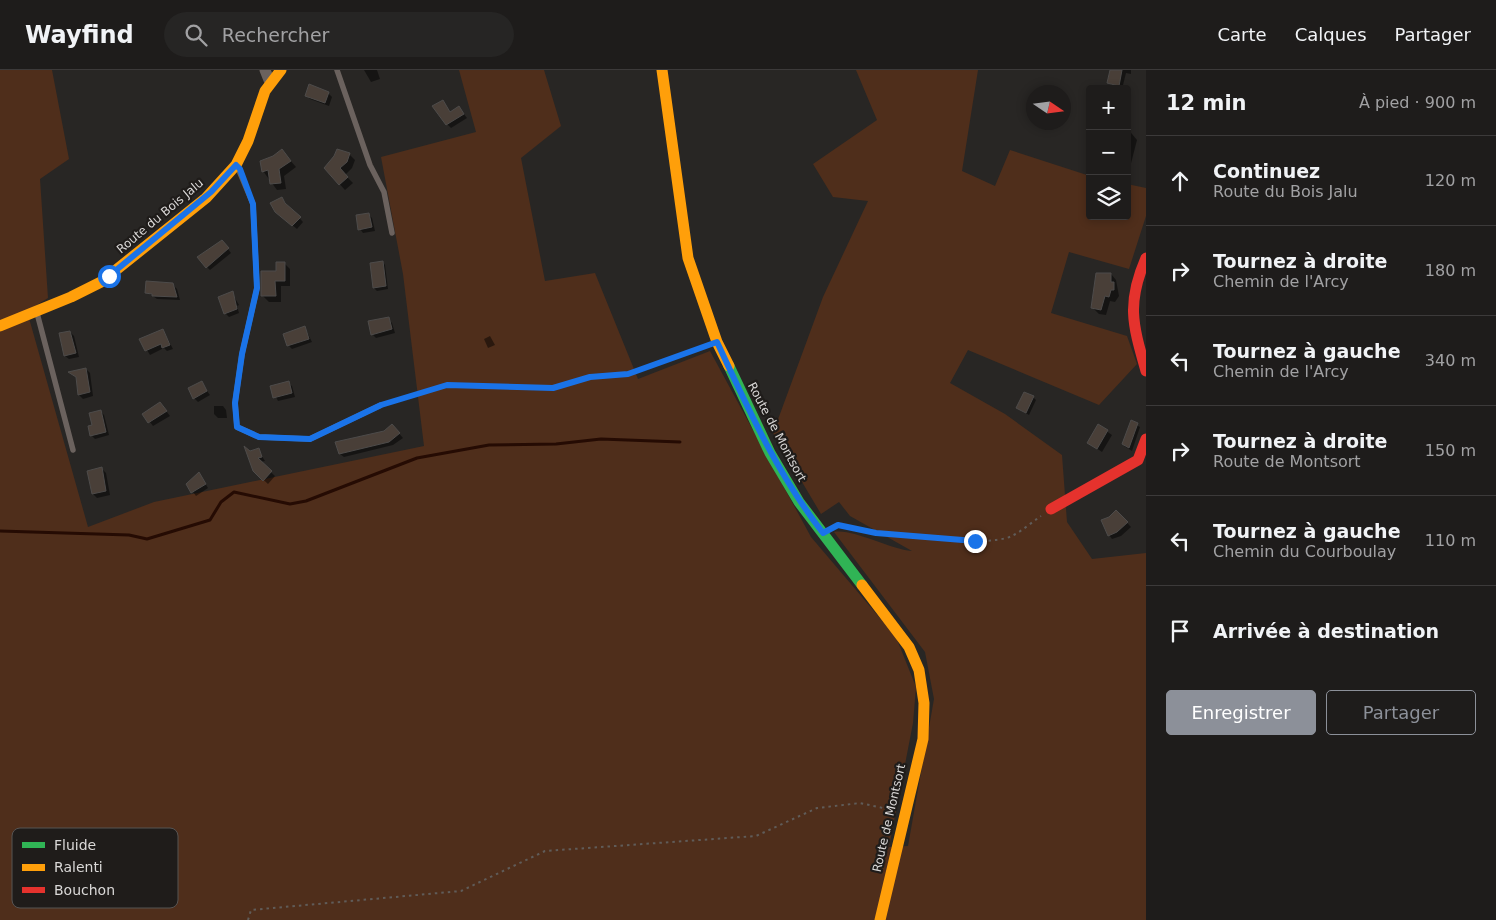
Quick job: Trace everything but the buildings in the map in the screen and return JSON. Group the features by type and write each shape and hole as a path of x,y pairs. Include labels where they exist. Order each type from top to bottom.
{"street":[{"name":"Route du Bois Jalu","path":"0,326 78,294 109,276 211,192 236,165 250,134 267,75 281,70"},
{"name":"Route de Montsort","path":"662,70 680,214 688,258 717,342 770,453 799,502 909,647 919,666 924,686 926,711 922,739 880,920"},
{"path":"1146,258 1133,288 1131,305 1132,321 1146,371"},
{"path":"1051,509 1138,460 1146,439"}],"lane":[{"path":"337,70 370,166 384,192 392,233"},
{"path":"236,165 240,169 253,204 257,288 240,364 235,403 237,427 259,437 310,439 381,405"},
{"path":"36,311 73,450"}],"path":[{"path":"381,405 447,385 553,388 590,377 628,374 717,342"},
{"path":"823,533 838,525 876,533 975,541 1012,536 1051,509"},
{"path":"248,920 251,910 461,891 545,851 756,836 817,808 860,802 904,813"}],"shaded area":[{"path":"0,70 52,70 69,159 40,179 48,298 27,311 88,527 154,502 424,446 403,274 381,157 476,132 459,70 544,70 561,126 521,158 545,281 595,273 638,379 710,351 811,537 896,637 916,687 913,723 889,847 908,846 934,699 925,652 834,532 851,533 893,547 912,551 850,516 839,502 821,514 773,433 823,297 868,201 833,197 813,164 877,120 856,70 978,70 962,171 995,186 1010,150 1086,175 1086,220 1131,220 1131,185 1146,188 1146,216 1129,269 1069,252 1051,313 1127,336 1137,364 1099,405 968,350 950,383 1005,414 1062,455 1067,522 1092,559 1146,553 1146,920 0,920"}],"waterway":[{"path":"0,531 129,535 147,539 210,520 221,502 234,492 290,504 306,501 417,458 489,445 556,444 601,439 680,442"}],"traffic: fast":[{"path":"729,366 770,453 799,502 862,585"}],"traffic: slow":[{"path":"0,326 71,297 101,282 206,198 236,165 248,141 265,91 281,70"},
{"path":"662,70 688,258 717,342 729,366"},
{"path":"862,585 909,647 919,670 924,703 923,739 880,920"}],"traffic: jam":[{"path":"1146,258 1140,274 1134,302 1135,327 1146,371"},
{"path":"1051,509 1138,460 1146,439"}],"route":[{"path":"109,276 211,192 236,165 240,169 253,204 257,288 242,354 235,403 237,427 259,437 310,439 381,405 447,385 553,388 590,377 628,374 717,342 770,453 799,502 823,533 838,525 876,533 975,541"}]}
